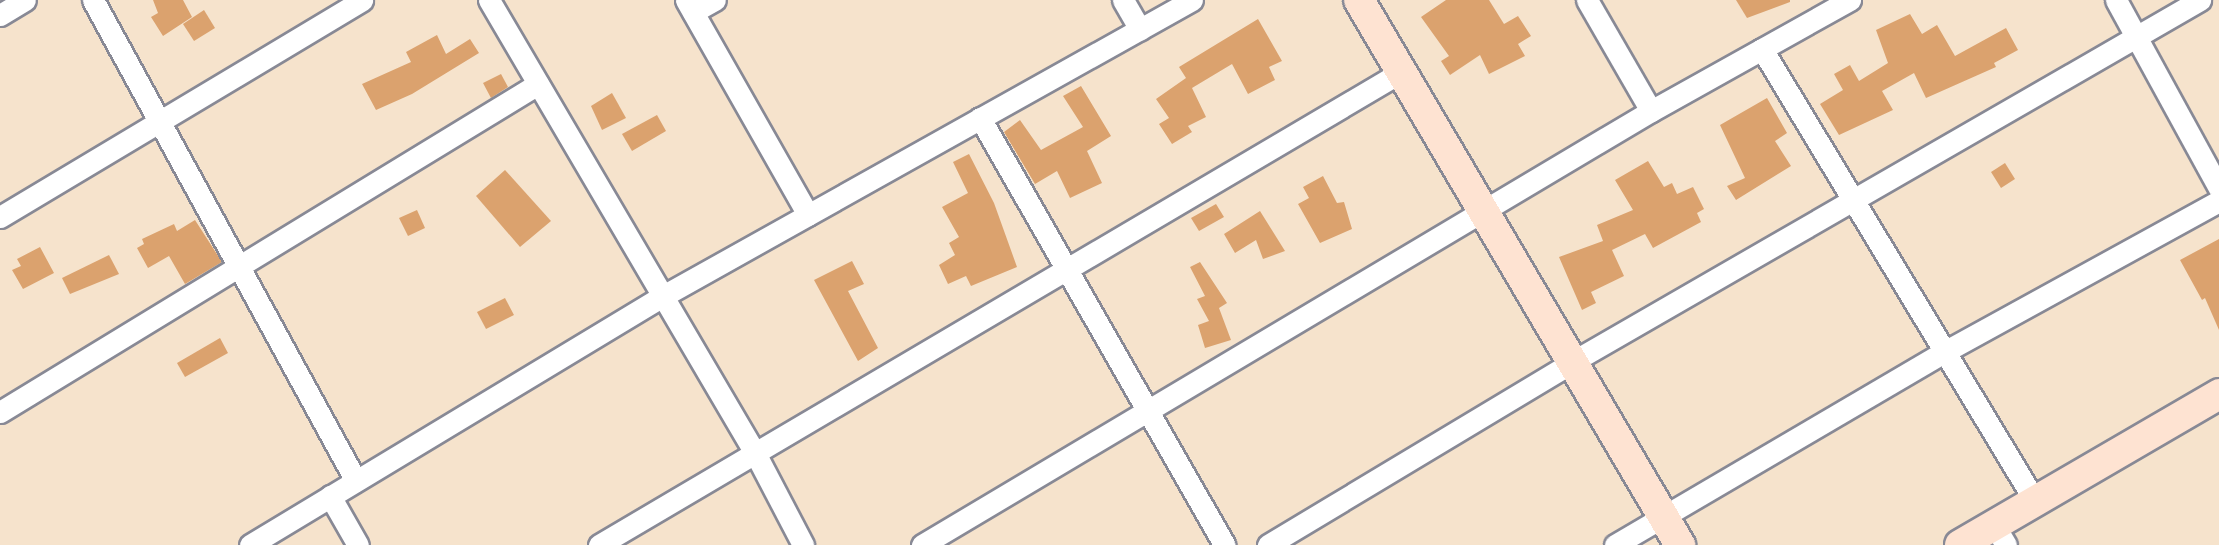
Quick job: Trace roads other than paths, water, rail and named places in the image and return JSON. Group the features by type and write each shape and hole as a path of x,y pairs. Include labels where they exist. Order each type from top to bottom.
{"main road":[{"path":"1359,0 1680,545"},
{"path":"1960,545 2000,535 2035,501 2219,394"}],"street":[{"path":"0,15 25,0"},
{"path":"93,0 356,481"},
{"path":"0,217 362,0"},
{"path":"489,0 755,453 803,545"},
{"path":"715,0 690,6 808,215"},
{"path":"1123,0 1140,29"},
{"path":"250,545 663,296 1192,0"},
{"path":"1587,0 1651,111"},
{"path":"922,545 1651,111 1850,0"},
{"path":"2116,0 2219,188"},
{"path":"1268,545 1572,362 2200,0"},
{"path":"1762,49 2035,501"},
{"path":"599,545 1401,72"},
{"path":"0,412 538,84"},
{"path":"980,118 1225,545"},
{"path":"1615,545 1946,351 2219,201"},
{"path":"330,496 358,545"}]}
